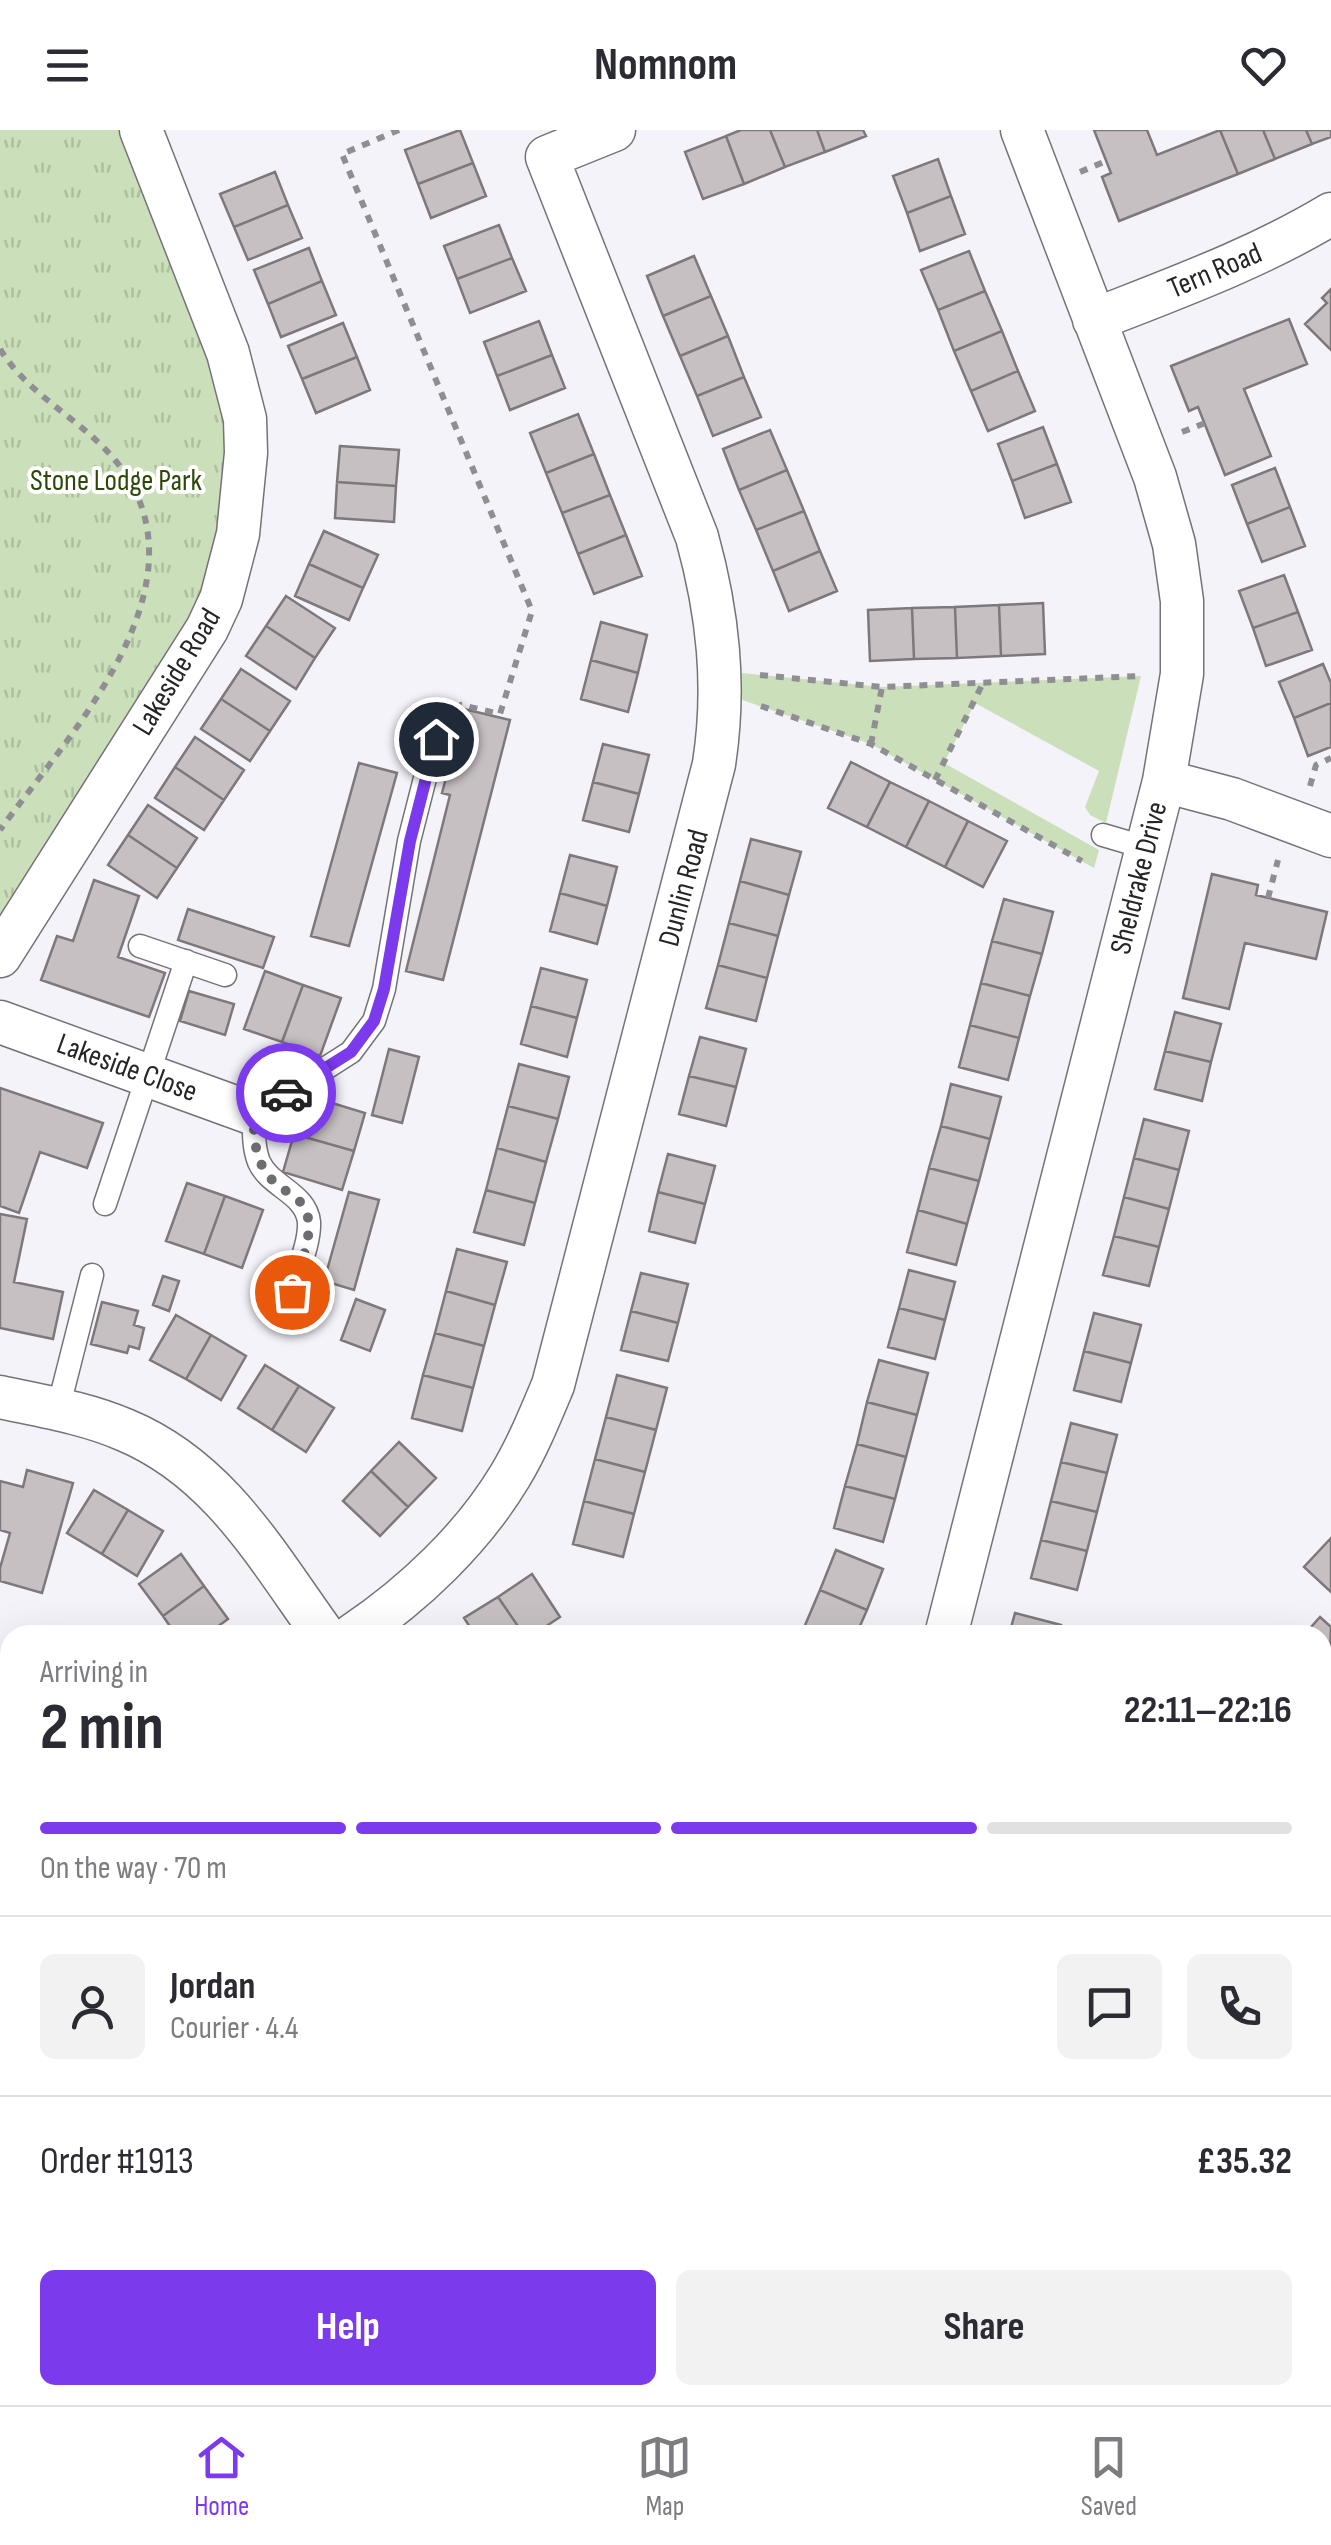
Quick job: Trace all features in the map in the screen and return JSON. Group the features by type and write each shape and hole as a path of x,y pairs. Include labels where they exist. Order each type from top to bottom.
{"street":[{"name":"Lakeside Road","path":"0,956 208,629 226,583 238,534 246,454 239,388 142,130"},
{"name":"Dunlin Road","path":"366,1625 430,1574 490,1506 513,1472 552,1385 714,764 721,682 712,598 697,537 541,143 614,130"},
{"name":"Sheldrake Drive","path":"949,1625 1164,781 1162,675 1182,601 1174,544 1155,477 1022,130"},
{"name":"Tern Road","path":"1094,320 1232,266 1331,214"},
{"path":"1164,781 1232,799 1331,836"},
{"name":"Lakeside Close","path":"0,1022 254,1114"},
{"path":"0,1397 122,1428 163,1448 234,1510 317,1625"}],"lane":[{"path":"292,1292 308,1232 307,1212 298,1199 273,1181 259,1162 254,1114 351,1052 374,1021 384,989 410,841 436,739"},
{"path":"1103,836 1147,848"},
{"path":"140,946 226,975"},
{"path":"105,1204 186,962"},
{"path":"58,1410 92,1275"}],"path":[{"path":"399,130 342,154 532,612 500,714 462,706 436,739"},
{"path":"0,349 23,378 90,434 127,476 140,503 149,561 139,617 104,685 0,830"},
{"path":"721,682 882,687 1162,675"},
{"path":"1138,692 1162,675"},
{"path":"721,682 871,744 1094,868 1103,836"},
{"path":"935,780 984,683"},
{"path":"871,744 882,687"}],"green space":[{"name":"Stone Lodge Park","path":"0,130 130,130 218,350 233,495 199,606 0,928"},
{"path":"721,671 882,687 1141,676 1106,823 1090,815 1085,807 1099,771 975,703 944,763 1099,850 1094,868 871,744 722,693"}],"building":[{"path":"460,130 473,163 418,184 405,150"},
{"path":"741,130 770,130 785,167 744,184 726,136"},
{"path":"770,130 817,130 825,152 785,167"},
{"path":"817,130 863,130 866,136 825,152"},
{"path":"1094,130 1147,130 1157,155 1220,130 1238,174 1119,221 1102,177 1111,173"},
{"path":"1220,130 1263,130 1275,159 1238,174"},
{"path":"1263,130 1306,130 1312,144 1275,159"},
{"path":"1306,130 1331,130 1331,137 1312,144"},
{"path":"726,136 744,184 703,199 685,152"},
{"path":"938,159 951,196 907,213 893,176"},
{"path":"473,163 486,196 431,218 418,184"},
{"path":"275,172 288,205 234,227 220,194"},
{"path":"951,196 965,234 920,251 907,213"},
{"path":"288,205 302,238 248,260 234,227"},
{"path":"499,225 512,258 457,279 444,246"},
{"path":"309,248 322,281 268,304 254,270"},
{"path":"969,251 985,291 938,310 921,270"},
{"path":"694,256 711,296 663,316 647,276"},
{"path":"512,258 526,291 470,313 457,279"},
{"path":"322,281 336,315 281,337 268,304"},
{"path":"1331,289 1331,350 1305,324 1327,303 1322,298"},
{"path":"985,291 1002,331 954,351 938,310"},
{"path":"711,296 728,336 680,356 663,316"},
{"path":"1289,319 1307,364 1244,389 1271,456 1225,475 1198,407 1189,411 1171,366"},
{"path":"539,321 552,355 497,376 484,342"},
{"path":"343,323 357,357 302,379 288,346"},
{"path":"1002,331 1018,371 971,391 954,351"},
{"path":"728,336 744,377 697,396 680,356"},
{"path":"552,355 565,388 510,410 497,376"},
{"path":"357,357 370,390 316,413 302,379"},
{"path":"1018,371 1035,411 988,431 971,391"},
{"path":"744,377 761,417 713,436 697,396"},
{"path":"578,414 594,454 546,473 530,433"},
{"path":"1043,427 1057,464 1012,481 998,444"},
{"path":"770,430 787,470 739,490 723,449"},
{"path":"340,446 399,450 396,486 337,482"},
{"path":"594,454 610,495 562,513 546,473"},
{"path":"1057,464 1071,502 1025,518 1012,481"},
{"path":"1275,468 1290,507 1247,524 1232,485"},
{"path":"787,470 804,511 756,530 739,490"},
{"path":"337,482 396,486 394,522 335,518"},
{"path":"610,495 626,535 578,554 562,513"},
{"path":"1290,507 1305,546 1262,562 1247,524"},
{"path":"804,511 820,551 773,571 756,530"},
{"path":"324,531 378,555 363,588 309,564"},
{"path":"626,535 642,576 594,594 578,554"},
{"path":"820,551 837,591 789,611 773,571"},
{"path":"309,564 363,588 349,620 295,596"},
{"path":"1284,575 1298,612 1253,628 1239,591"},
{"path":"286,596 335,628 315,658 266,626"},
{"path":"1043,603 1045,654 1001,656 999,605"},
{"path":"999,605 1001,656 957,658 955,607"},
{"path":"955,607 957,658 914,659 912,608"},
{"path":"912,608 914,659 870,661 868,610"},
{"path":"1298,612 1312,650 1266,666 1253,628"},
{"path":"601,622 647,635 638,673 591,660"},
{"path":"266,626 315,658 296,689 246,656"},
{"path":"591,660 638,673 628,712 581,699"},
{"path":"1323,664 1331,683 1331,703 1294,718 1279,682"},
{"path":"241,669 290,701 270,731 221,699"},
{"path":"221,699 270,731 250,761 201,729"},
{"path":"1331,703 1331,747 1308,756 1294,718"},
{"path":"464,709 510,720 443,980 406,971 450,795 442,793"},
{"path":"195,737 244,770 224,800 175,767"},
{"path":"603,744 649,755 639,794 593,782"},
{"path":"851,762 890,782 867,827 828,808"},
{"path":"359,763 397,773 349,946 311,936"},
{"path":"175,767 224,800 204,830 155,798"},
{"path":"593,782 639,794 629,832 583,820"},
{"path":"890,782 929,801 906,847 867,827"},
{"path":"929,801 968,821 945,867 906,847"},
{"path":"148,805 197,838 177,868 128,835"},
{"path":"968,821 1007,841 983,887 945,867"},
{"path":"128,835 177,868 157,898 108,865"},
{"path":"751,839 801,852 789,895 740,881"},
{"path":"570,855 617,867 607,906 560,893"},
{"path":"1212,874 1258,885 1256,895 1327,912 1316,959 1245,943 1229,1009 1183,998"},
{"path":"94,880 139,896 118,957 165,973 149,1017 41,980 57,936 73,941"},
{"path":"740,881 789,895 778,936 729,923"},
{"path":"560,893 607,906 597,944 550,931"},
{"path":"1004,899 1053,912 1042,954 992,941"},
{"path":"188,909 274,937 263,968 178,940"},
{"path":"729,923 778,936 767,978 718,965"},
{"path":"992,941 1042,954 1030,996 981,983"},
{"path":"718,965 767,978 756,1021 706,1008"},
{"path":"541,968 587,980 577,1018 531,1006"},
{"path":"265,971 303,985 282,1042 244,1029"},
{"path":"981,983 1030,996 1019,1038 970,1025"},
{"path":"303,985 341,998 320,1056 282,1042"},
{"path":"189,991 234,1004 225,1035 180,1021"},
{"path":"531,1006 577,1018 567,1057 521,1044"},
{"path":"1175,1012 1221,1024 1211,1062 1165,1051"},
{"path":"970,1025 1019,1038 1008,1080 959,1067"},
{"path":"700,1037 746,1049 736,1087 689,1076"},
{"path":"389,1049 419,1057 402,1123 372,1115"},
{"path":"1165,1051 1211,1062 1202,1101 1155,1089"},
{"path":"519,1064 569,1077 558,1119 508,1106"},
{"path":"689,1076 736,1087 726,1126 679,1114"},
{"path":"951,1084 1001,1097 990,1139 941,1126"},
{"path":"0,1088 103,1123 87,1168 40,1152 19,1213 0,1206"},
{"path":"306,1095 365,1113 354,1151 294,1134"},
{"path":"508,1106 558,1119 546,1162 497,1148"},
{"path":"1144,1119 1189,1131 1179,1170 1134,1158"},
{"path":"941,1126 990,1139 979,1181 929,1168"},
{"path":"294,1134 354,1151 342,1190 283,1172"},
{"path":"497,1148 546,1162 535,1203 486,1190"},
{"path":"668,1154 715,1166 705,1204 658,1192"},
{"path":"1134,1158 1179,1170 1169,1209 1124,1197"},
{"path":"929,1168 979,1181 967,1224 918,1210"},
{"path":"187,1183 225,1196 204,1254 166,1241"},
{"path":"486,1190 535,1203 524,1245 474,1232"},
{"path":"349,1192 379,1200 354,1290 324,1281"},
{"path":"658,1192 705,1204 695,1243 649,1231"},
{"path":"225,1196 263,1210 242,1268 204,1254"},
{"path":"1124,1197 1169,1209 1159,1247 1114,1236"},
{"path":"918,1210 967,1224 956,1265 907,1252"},
{"path":"0,1214 27,1219 14,1282 63,1292 53,1339 0,1328"},
{"path":"1114,1236 1159,1247 1149,1286 1103,1275"},
{"path":"457,1249 507,1262 495,1305 446,1291"},
{"path":"909,1270 955,1282 945,1320 899,1308"},
{"path":"641,1273 688,1284 678,1323 631,1311"},
{"path":"163,1276 179,1281 169,1311 153,1305"},
{"path":"446,1291 495,1305 484,1346 435,1333"},
{"path":"356,1299 385,1310 370,1351 341,1340"},
{"path":"102,1302 138,1311 134,1325 144,1328 139,1349 129,1346 127,1353 91,1344"},
{"path":"899,1308 945,1320 935,1359 888,1347"},
{"path":"631,1311 678,1323 668,1361 621,1350"},
{"path":"1094,1313 1141,1325 1131,1363 1084,1351"},
{"path":"176,1315 211,1335 186,1379 150,1360"},
{"path":"435,1333 484,1346 473,1388 423,1375"},
{"path":"211,1335 246,1356 221,1400 186,1379"},
{"path":"1084,1351 1131,1363 1121,1402 1074,1390"},
{"path":"879,1360 928,1373 917,1415 867,1402"},
{"path":"265,1365 299,1386 272,1430 238,1408"},
{"path":"423,1375 473,1388 462,1431 412,1418"},
{"path":"617,1375 667,1388 656,1430 606,1417"},
{"path":"299,1386 334,1408 306,1452 272,1430"},
{"path":"867,1402 917,1415 906,1457 857,1444"},
{"path":"606,1417 656,1430 645,1472 595,1459"},
{"path":"1071,1423 1117,1435 1107,1473 1061,1462"},
{"path":"399,1442 436,1478 408,1507 371,1471"},
{"path":"857,1444 906,1457 895,1499 845,1486"},
{"path":"595,1459 645,1472 634,1514 584,1501"},
{"path":"1061,1462 1107,1473 1097,1512 1051,1501"},
{"path":"27,1470 73,1483 42,1593 0,1581 10,1533 0,1530 0,1481 23,1487"},
{"path":"371,1471 408,1507 380,1536 343,1501"},
{"path":"845,1486 895,1499 883,1542 834,1528"},
{"path":"94,1490 128,1510 102,1554 67,1533"},
{"path":"584,1501 634,1514 623,1557 573,1544"},
{"path":"1051,1501 1097,1512 1087,1551 1041,1540"},
{"path":"128,1510 163,1531 137,1576 102,1554"},
{"path":"1331,1538 1331,1592 1304,1567"},
{"path":"1041,1540 1087,1551 1077,1590 1031,1578"},
{"path":"836,1550 883,1569 867,1610 820,1590"},
{"path":"181,1554 204,1586 163,1616 139,1584"},
{"path":"532,1574 560,1617 548,1625 517,1625 498,1597"},
{"path":"204,1586 228,1619 220,1625 169,1625 163,1616"},
{"path":"820,1590 867,1610 860,1625 805,1625"},
{"path":"498,1597 517,1625 469,1625 464,1618"},
{"path":"1015,1613 1061,1625 1012,1625"},
{"path":"1320,1617 1329,1625 1313,1625"}],"way so far":[{"path":"286,1093 254,1114 254,1128 256,1154 264,1171 281,1189 298,1199 307,1212 308,1232 292,1292"}],"route":[{"path":"286,1093 351,1052 374,1021 384,989 410,841 436,739"}]}
